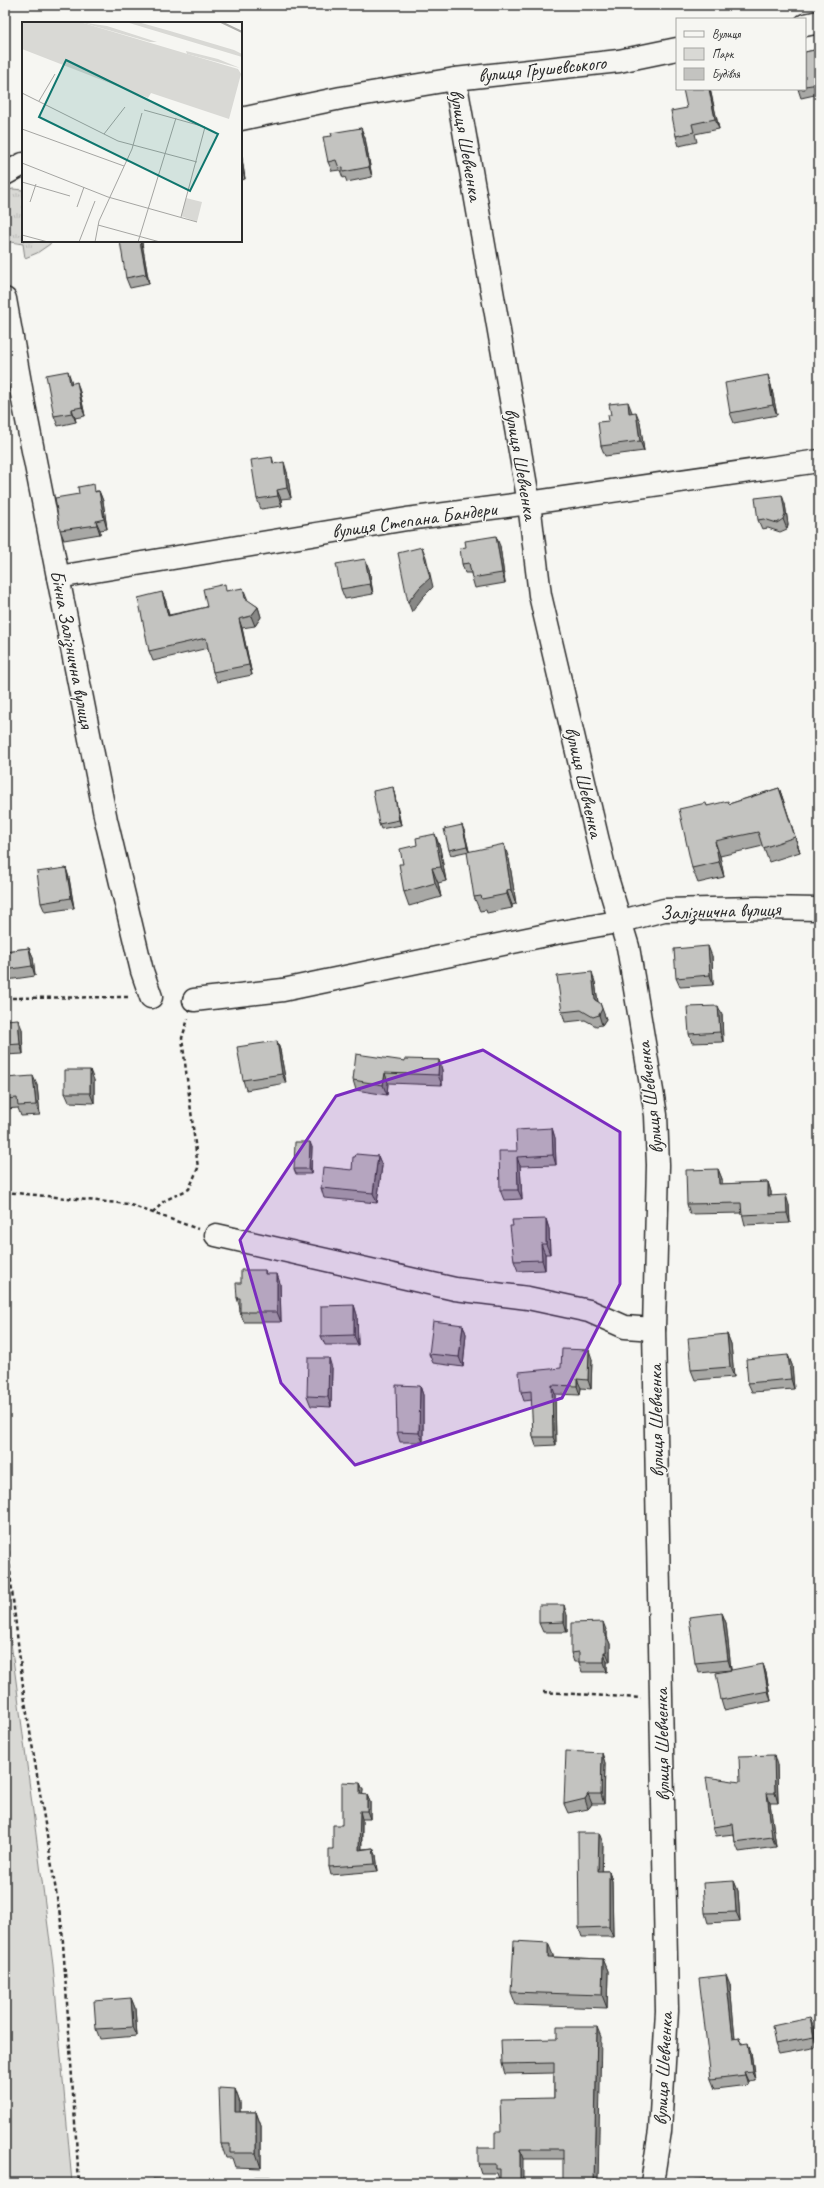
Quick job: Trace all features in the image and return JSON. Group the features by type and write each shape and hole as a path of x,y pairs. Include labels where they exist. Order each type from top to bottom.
{"street":[{"path":"806,24 819,22"},
{"name":"вулиця Грушевського","path":"242,119 341,98 455,79 619,60 676,49"},
{"name":"вулиця Шевченка","path":"455,79 529,503 540,594 606,875 622,921 628,947 656,1115 658,1165 654,1329 667,2011 660,2131 652,2183"},
{"path":"5,174 22,165"},
{"name":"Бічна Залізнична вулиця","path":"5,299 106,820 142,971 151,997"},
{"name":"вулиця Степана Бандери","path":"58,577 407,519 819,461"},
{"name":"Залізнична вулиця","path":"194,1000 282,990 556,933 622,921 664,910 758,908 819,909"},
{"path":"216,1235 455,1289 528,1298 589,1311 625,1327 654,1329"}],"path":[{"path":"5,998 151,997"},
{"path":"152,1213 164,1201 189,1189 198,1168 182,1038 194,1000"},
{"path":"5,1192 128,1204 216,1235"},
{"path":"5,1509 11,1582 24,1695 62,1928 79,2183"},
{"path":"544,1692 661,1699"}],"highlighted area":[{"path":"483,1050 620,1132 620,1284 562,1398 355,1465 281,1383 240,1240 336,1096"}],"green space":[{"path":"13,189 22,190 22,242 51,242 37,253 25,258 23,244 5,241 5,191"},
{"path":"5,1571 10,1635 53,1965 72,2183 5,2183"}],"building":[{"path":"819,49 819,84 806,86 806,52"},
{"path":"683,90 709,90 715,119 692,124 694,132 676,136 671,111 687,108"},
{"path":"361,128 369,167 343,172 343,167 339,168 336,160 328,162 323,137 332,136 331,133"},
{"path":"120,242 140,242 146,274 126,278"},
{"path":"68,371 70,384 77,382 82,407 72,409 72,413 54,416 46,375"},
{"path":"768,375 773,405 730,413 725,383"},
{"path":"628,402 629,413 636,412 640,441 601,446 598,422 609,421 608,415 611,415 609,404"},
{"path":"272,457 273,464 284,462 287,488 277,490 278,496 257,499 251,460"},
{"path":"94,484 95,492 99,491 104,519 96,521 97,525 60,530 55,498 79,494 78,487"},
{"path":"782,495 785,514 783,519 777,523 764,519 758,520 755,498"},
{"path":"496,536 502,573 472,578 469,563 462,564 460,548 466,547 465,541"},
{"path":"422,547 430,578 420,587 408,602 398,553"},
{"path":"365,559 370,584 341,589 336,564"},
{"path":"225,584 226,591 243,588 245,598 258,607 251,616 239,619 249,665 213,672 206,638 149,651 138,598 162,592 168,616 207,607 203,589"},
{"path":"393,787 399,820 379,824 373,791"},
{"path":"779,788 795,837 763,848 758,832 715,841 719,862 692,868 679,809 706,803 707,806 728,801 729,804"},
{"path":"462,825 467,846 449,850 444,829"},
{"path":"435,834 441,867 432,868 435,883 404,892 399,864 403,864 400,849 417,845 416,838"},
{"path":"504,844 511,890 507,891 507,894 482,899 481,896 474,897 467,852"},
{"path":"66,868 71,898 41,903 37,872"},
{"path":"708,946 710,975 676,978 674,949"},
{"path":"29,948 32,966 5,970 5,951"},
{"path":"592,972 595,1000 600,1003 602,1009 599,1015 593,1017 581,1010 562,1012 557,976"},
{"path":"718,1006 720,1032 689,1034 687,1007"},
{"path":"18,1019 20,1044 5,1045 5,1020"},
{"path":"277,1041 282,1074 243,1080 237,1047"},
{"path":"356,1054 405,1061 405,1059 439,1060 438,1075 385,1073 383,1085 353,1080"},
{"path":"65,1070 90,1070 90,1093 65,1093"},
{"path":"33,1076 36,1105 18,1106 17,1098 5,1099 5,1078"},
{"path":"552,1128 553,1155 517,1157 518,1190 500,1190 499,1151 517,1151 516,1130"},
{"path":"295,1142 310,1142 309,1169 294,1169"},
{"path":"356,1154 378,1156 373,1193 321,1188 323,1167 352,1170 353,1157 355,1157"},
{"path":"718,1169 719,1184 768,1182 768,1196 786,1195 787,1213 742,1215 741,1203 687,1204 686,1170"},
{"path":"546,1219 546,1244 541,1244 542,1260 514,1261 510,1226 513,1226 512,1220"},
{"path":"241,1270 265,1270 265,1274 277,1274 277,1312 240,1312 240,1298 237,1298 236,1283 241,1283"},
{"path":"354,1305 354,1335 321,1336 321,1306"},
{"path":"433,1321 463,1325 459,1357 429,1354"},
{"path":"727,1334 730,1367 691,1370 688,1338"},
{"path":"562,1349 589,1350 588,1380 577,1379 577,1386 552,1385 553,1437 533,1437 531,1391 521,1392 519,1372 561,1368"},
{"path":"788,1355 791,1379 748,1383 746,1359"},
{"path":"308,1358 329,1358 328,1397 307,1396"},
{"path":"396,1385 420,1386 419,1433 397,1432"},
{"path":"539,1605 564,1605 564,1622 539,1623"},
{"path":"722,1613 728,1660 695,1663 689,1617"},
{"path":"603,1622 604,1634 606,1634 606,1652 604,1652 604,1662 579,1662 579,1652 571,1653 571,1623"},
{"path":"763,1664 768,1691 721,1700 716,1673"},
{"path":"566,1751 602,1753 601,1794 588,1794 585,1799 564,1804"},
{"path":"774,1755 775,1793 767,1793 772,1837 735,1842 733,1824 713,1827 706,1777 740,1782 739,1756"},
{"path":"342,1782 360,1783 360,1794 367,1795 367,1811 360,1811 359,1850 373,1848 375,1864 329,1867 329,1849 333,1849 333,1825 342,1825"},
{"path":"578,1833 599,1833 598,1871 609,1871 609,1927 579,1928"},
{"path":"734,1881 736,1912 705,1913 703,1883"},
{"path":"514,1941 548,1943 548,1957 603,1959 602,1995 511,1992"},
{"path":"726,1975 733,2039 740,2038 741,2044 748,2043 752,2071 744,2072 745,2075 711,2079 699,1978"},
{"path":"131,1998 133,2027 96,2029 94,2001"},
{"path":"810,2018 814,2037 775,2044 772,2026"},
{"path":"557,2027 597,2027 594,2183 563,2183 563,2149 520,2149 520,2183 500,2183 500,2169 496,2169 496,2164 478,2164 478,2148 495,2148 495,2132 501,2132 500,2099 554,2098 554,2063 502,2064 501,2040 557,2039"},
{"path":"219,2088 235,2089 235,2112 256,2112 256,2153 230,2153 230,2144 221,2144"},
{"path":"255,2177 270,2177 270,2183 255,2183"},
{"path":"714,2178 714,2183 695,2183 695,2180"},
{"path":"153,2179 176,2180 176,2183 153,2183"}]}
